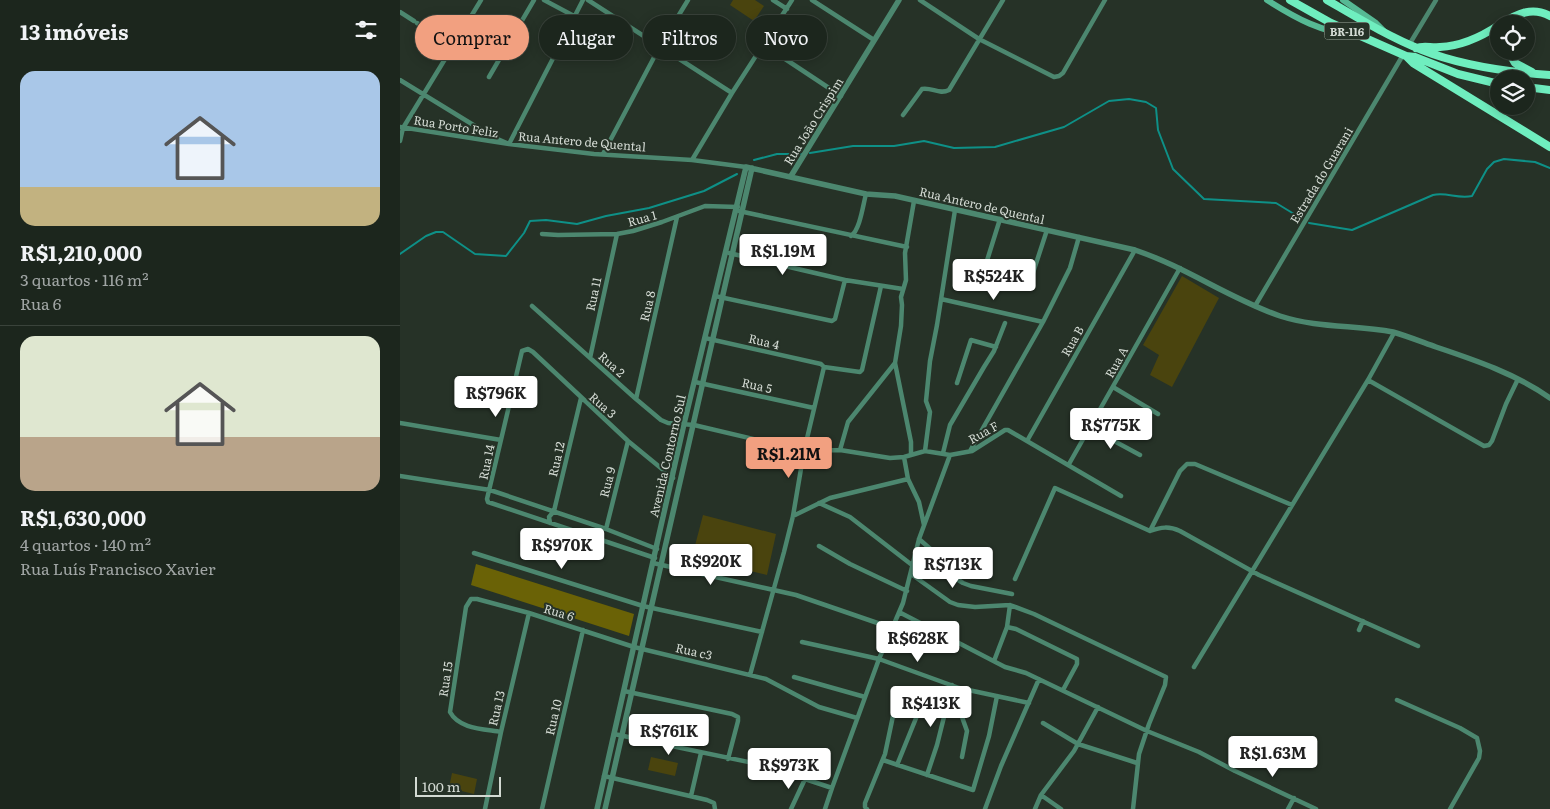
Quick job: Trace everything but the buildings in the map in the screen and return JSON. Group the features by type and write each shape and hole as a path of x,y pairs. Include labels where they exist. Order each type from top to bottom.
{"highway":[{"name":"BR-116","path":"1290,0 1360,37 1458,74 1490,82"},
{"name":"BR-116","path":"1327,0 1387,34 1439,56 1474,65 1550,76"},
{"path":"1518,15 1526,11 1540,12 1550,16"},
{"path":"1527,15 1532,12"},
{"path":"1413,46 1449,47 1480,37 1490,30"},
{"path":"1405,55 1413,63 1550,147"},
{"path":"1513,60 1515,63 1538,75"},
{"path":"1535,88 1550,90"}],"main road":[{"name":"BR-116","path":"1267,0 1295,18 1319,28 1360,37"},
{"name":"BR-116","path":"1343,0 1376,23 1387,34"}],"street":[{"path":"472,15 481,0"},
{"path":"489,77 534,0"},
{"path":"544,0 572,15"},
{"path":"575,15 583,0"},
{"path":"588,0 643,35"},
{"path":"679,15 688,0"},
{"path":"773,0 787,9"},
{"path":"783,15 792,0"},
{"path":"812,0 874,40"},
{"name":"Rua João Crispim","path":"791,176 899,0"},
{"path":"920,0 979,39 1050,76 1057,77 1063,73 1105,0"},
{"path":"903,115 922,89 925,88 938,92 949,90 1003,0"},
{"path":"1413,46 1436,0"},
{"path":"400,12 415,21"},
{"name":"Estrada do Guarani","path":"1255,306 1405,55"},
{"path":"400,141 401,127 445,60"},
{"path":"509,144 552,60"},
{"path":"603,154 653,60"},
{"path":"681,60 732,93"},
{"path":"692,160 754,60"},
{"path":"788,60 841,96"},
{"name":"Rua Antero de Quental","path":"400,80 493,137 509,144 603,154 692,160 749,168 866,194 914,200 1135,250 1180,268 1255,306 1280,316 1308,323 1367,328 1394,333 1470,359 1518,380 1550,398"},
{"name":"Rua Porto Feliz","path":"401,127 509,144"},
{"name":"Avenida Contorno Sul","path":"597,809 684,424 736,208 749,168"},
{"name":"Avenida Contorno Sul","path":"605,809 744,210 749,168"},
{"path":"851,236 858,225 866,194"},
{"path":"911,454 911,442 896,363 901,326 901,297 906,280 906,247 914,200"},
{"name":"Rua 1","path":"542,234 616,234 633,231 705,206 736,208 851,236 906,247"},
{"path":"925,451 930,412 926,401 926,392 955,210"},
{"name":"Rua 8","path":"636,399 677,217"},
{"path":"991,273 986,270 985,266 1000,219"},
{"path":"1029,285 1048,230"},
{"name":"Rua 11","path":"590,358 616,234"},
{"path":"970,452 1043,322 1070,268 1079,237"},
{"name":"Rua B","path":"1027,441 1135,250"},
{"path":"725,253 845,280 903,289"},
{"name":"Rua A","path":"1069,464 1180,268"},
{"path":"715,296 833,321 836,318 845,280"},
{"name":"Rua 4","path":"705,338 823,365 824,367 860,372 881,286"},
{"path":"941,299 1043,322"},
{"name":"Rua 2","path":"532,306 661,420 694,425"},
{"path":"942,453 950,425 996,348 1005,323"},
{"path":"1194,667 1368,380 1394,333"},
{"path":"957,383 971,340 996,348"},
{"name":"Rua 3","path":"522,351 528,348 533,352 581,398 673,478"},
{"name":"Rua 14","path":"490,490 522,351"},
{"path":"840,450 848,422 896,363"},
{"path":"750,675 793,516 804,451 824,367"},
{"path":"1368,380 1484,446 1489,445 1492,441 1506,404 1518,380"},
{"name":"Rua 5","path":"695,382 814,408"},
{"path":"1113,387 1158,414"},
{"name":"Rua 12","path":"550,523 549,517 554,511 581,398"},
{"path":"400,423 501,440"},
{"path":"694,425 804,451"},
{"path":"1090,428 1140,455"},
{"name":"Rua F","path":"804,451 840,450 890,458 904,457 925,451 950,455 970,452 979,448 1005,430 1011,431 1069,464 1120,496"},
{"name":"Rua 9","path":"606,529 628,440"},
{"path":"825,809 879,659 899,612 911,574 919,539 950,455"},
{"path":"904,457 908,478 919,502 924,525"},
{"path":"1150,531 1180,470 1187,464 1195,464 1292,505"},
{"path":"400,476 490,490 606,529 657,549"},
{"path":"793,516 836,496 908,478"},
{"path":"1016,580 1055,488 1150,531 1165,527 1176,529 1259,576 1418,646"},
{"path":"490,490 487,499 490,503 654,560 661,565 796,595 892,628"},
{"path":"819,503 850,517 912,565"},
{"path":"919,539 935,553 955,578 963,583 1012,594"},
{"path":"819,546 850,564 906,591"},
{"path":"474,553 643,606 762,632"},
{"path":"911,574 950,602 974,607 1010,605 1034,614 1166,677 1165,685 1137,763 1133,809"},
{"name":"Rua 6","path":"476,599 530,613 634,647"},
{"name":"Rua 15","path":"476,599 471,600 466,607 450,712 460,723 501,732"},
{"path":"994,661 1007,627 1010,605"},
{"path":"899,612 1005,667 1026,672 1147,731 1199,752 1316,809"},
{"name":"Rua 13","path":"485,809 501,732 530,613"},
{"path":"1359,630 1363,621"},
{"path":"1007,627 1016,629 1077,659 1075,669 1063,690"},
{"name":"Rua 10","path":"542,809 583,630"},
{"path":"802,642 879,659 968,690 1029,703"},
{"name":"Rua c3","path":"634,647 750,675 774,683 819,707 857,718"},
{"path":"794,677 865,697"},
{"path":"985,809 1039,679"},
{"path":"927,775 937,745 952,685"},
{"path":"962,758 967,731 962,717 968,690"},
{"path":"624,691 732,714 738,717 728,758"},
{"path":"867,809 865,803 882,760 897,697 900,695 920,696 923,701 897,765"},
{"path":"882,760 973,790 989,736 997,696"},
{"path":"1397,700 1460,728 1477,738 1480,751 1478,758 1450,809"},
{"path":"1035,809 1041,795 1078,744 1098,707"},
{"path":"1043,723 1078,744 1137,763"},
{"path":"614,734 787,770 805,779 832,788"},
{"path":"692,796 702,753"},
{"path":"604,776 692,796 712,802 715,804 715,809"},
{"path":"791,809 805,779"},
{"path":"1041,795 1061,809"},
{"path":"1288,809 1294,798"}],"shaded area":[{"path":"733,0 755,0 764,6 758,15 746,16 730,5"},
{"path":"1182,276 1219,298 1172,387 1150,375 1159,355 1143,345"},
{"path":"703,515 776,534 767,575 692,557"},
{"path":"476,564 634,614 629,636 471,585"},
{"path":"651,757 678,763 675,776 648,770"},
{"path":"452,773 477,779 474,794 449,788"}],"waterway":[{"path":"810,153 853,146 894,146 924,141 954,148 995,147 1064,127 1109,101 1129,99 1146,102 1156,108 1158,130 1173,169 1204,199 1276,203 1299,217"},
{"path":"754,160 777,154 801,154"},
{"path":"1309,223 1352,230 1433,195 1472,196 1487,169 1494,162 1504,159 1535,162 1550,168"},
{"path":"400,254 426,236 436,232 443,232 475,254 506,256 524,233 530,221 546,220 577,224 606,216 649,208 704,191 737,174"}]}
